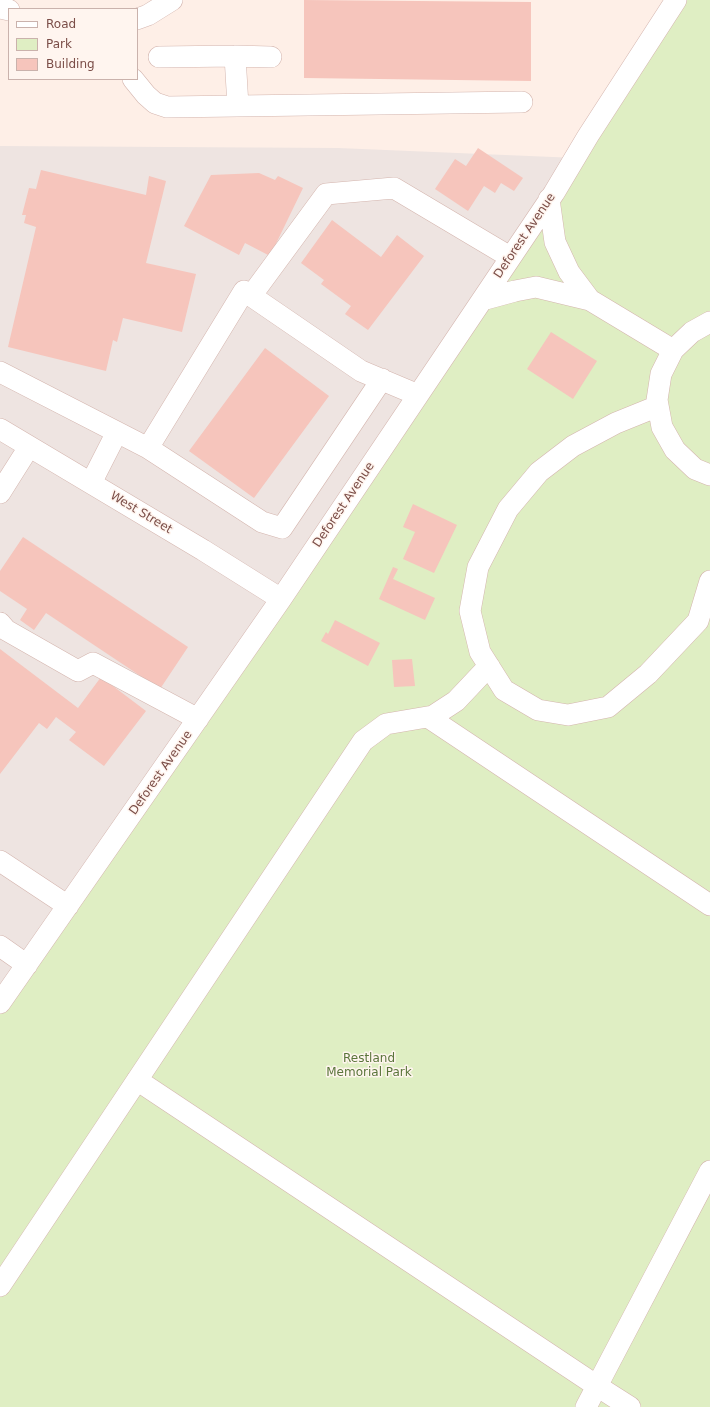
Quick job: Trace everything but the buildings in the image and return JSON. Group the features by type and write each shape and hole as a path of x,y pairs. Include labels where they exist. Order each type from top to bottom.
{"street":[{"path":"138,19 148,15 172,0"},
{"name":"Deforest Avenue","path":"0,1003 281,599 549,199 676,0"},
{"path":"235,56 238,106"},
{"path":"159,57 271,57"},
{"path":"134,80 155,103 167,107 522,102"},
{"path":"251,296 326,194 394,188 510,257"},
{"path":"549,199 555,242 569,272 590,300"},
{"path":"482,300 514,291 536,287 590,300 673,350"},
{"path":"148,448 244,291 361,370 418,395"},
{"path":"710,322 692,332 673,350 661,374 657,400 662,427 675,450 695,469 710,475"},
{"path":"0,372 148,448 262,522 282,528 382,379"},
{"path":"658,406 616,423 572,446 539,472 508,509 478,566 470,611 480,652 504,690 538,710 568,715 608,706 704,626 710,581"},
{"name":"West Street","path":"0,429 203,550 281,599"},
{"path":"91,483 117,432"},
{"path":"0,493 29,446"},
{"path":"0,623 6,630 78,671 93,663 198,718"},
{"path":"0,1286 363,741 386,724 433,716 456,701 489,666"},
{"path":"428,716 710,905"},
{"path":"0,861 68,906"},
{"path":"0,946 27,965"},
{"path":"137,1080 630,1407"},
{"path":"586,1407 710,1171"}],"shaded area":[{"path":"0,146 338,148 577,158 0,1002"}],"green space":[{"name":"Restland Memorial Park","path":"678,0 710,0 710,1407 0,1407 0,1002"}]}
